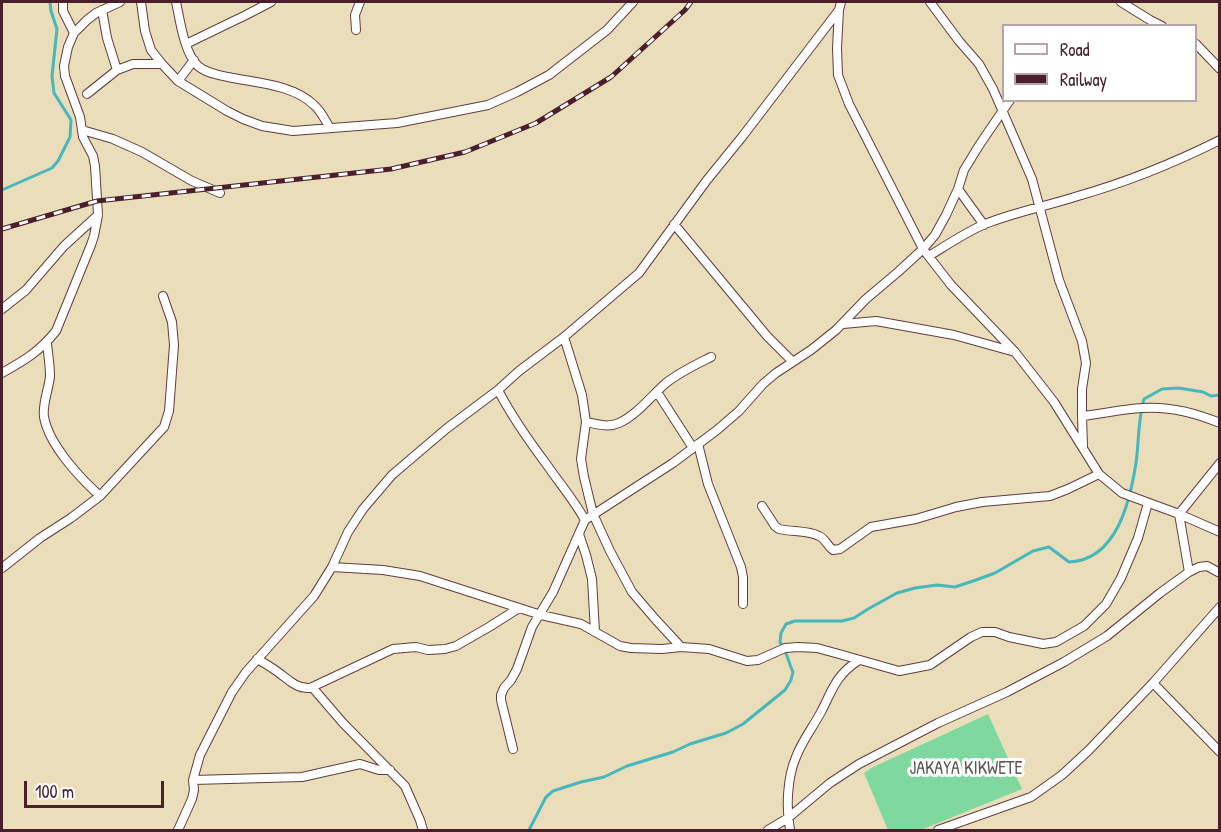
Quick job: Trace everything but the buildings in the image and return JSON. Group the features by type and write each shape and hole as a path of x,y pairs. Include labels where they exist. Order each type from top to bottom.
{"street":[{"path":"63,2 63,11 74,33"},
{"path":"2,373 33,355 57,331 92,245 98,215 95,166 93,156 83,137 80,117 65,76 64,66 74,33 91,16 120,2"},
{"path":"141,2 145,31 152,50 178,81 227,111 262,126 293,131 397,123 488,105 549,75 607,30 633,2"},
{"path":"176,2 186,44 199,66 208,72 269,84 291,91 316,106 330,128"},
{"path":"186,44 271,2"},
{"path":"356,30 355,15 360,2"},
{"path":"930,2 979,64 1003,110 1032,179 1059,280 1082,341 1086,363 1082,390 1083,448"},
{"path":"1121,2 1158,24"},
{"path":"178,831 192,799 193,780 200,755 232,692 257,659 314,596 363,509 392,475 446,429 564,337 639,273 840,6"},
{"path":"840,6 838,75 849,104 923,249 951,285 1015,352 1054,402 1099,474 1122,493 1220,532"},
{"path":"102,10 107,38 117,70"},
{"path":"1197,45 1220,69"},
{"path":"178,81 194,60"},
{"path":"87,94 117,70 133,64 162,64"},
{"path":"513,749 501,695 517,669 532,627 553,592 585,519 673,463 739,411 763,384 792,361 811,350 842,324 866,299 923,249 935,235 958,189 964,170 1009,102"},
{"path":"82,130 113,139 142,152 192,181 220,193"},
{"path":"929,256 984,225 1134,178 1220,140"},
{"path":"958,189 984,225"},
{"path":"2,309 26,290 64,246 98,215"},
{"path":"674,224 760,328 792,361"},
{"path":"2,568 39,538 100,496 164,427 169,411 174,345 172,322 163,296"},
{"path":"842,324 876,321 954,335 1015,352"},
{"path":"564,337 582,395 586,422 581,459 593,514 632,592 681,647"},
{"path":"46,343 50,374 44,417 48,429 58,449 100,496"},
{"path":"586,422 608,426 618,423 629,417 667,383 687,369 711,357"},
{"path":"498,390 520,429 574,500 585,519"},
{"path":"657,392 695,446 741,567 743,604"},
{"path":"1082,416 1141,408 1161,408 1220,423"},
{"path":"1189,572 1179,514 1220,463"},
{"path":"762,506 779,529 818,535 833,550 840,549 871,527 916,519 982,502 1050,496 1099,474"},
{"path":"332,567 406,573 541,615 581,624 620,646 709,649 747,661 758,660 785,648 817,648 899,671 930,665 982,632 995,632 1043,644 1056,642 1084,626 1106,604 1121,578 1138,538 1148,504"},
{"path":"579,534 592,579 596,632"},
{"path":"768,831 788,818 830,783 859,764 938,723 1007,692 1107,636 1160,592 1189,572 1207,566 1220,573"},
{"path":"938,831 1031,797 1062,775 1153,683 1220,607"},
{"path":"257,659 295,685 305,688 312,687 393,649 416,647 428,650 445,649 456,645 519,608"},
{"path":"790,831 789,784 796,756 836,681 847,668 859,660"},
{"path":"1153,683 1220,752"},
{"path":"312,687 343,723 405,786 423,831"},
{"path":"193,780 302,777 360,764 379,770 390,770"}],"green space":[{"name":"JAKAYA KIKWETE","path":"988,714 1022,789 921,830 888,830 864,773"}],"waterway":[{"path":"2,190 52,168 70,137 71,120 54,93 52,76 57,29 50,2"},
{"path":"529,830 546,797 553,791 604,777 627,766 726,733 743,724 785,690 791,680 793,672 780,642 781,633 786,624 795,621 842,621 854,618 897,593 937,585 955,587 995,573 1033,551 1049,547 1069,562 1085,559 1099,551 1110,540 1118,526 1130,494 1144,399 1162,389 1179,388 1203,392 1211,396 1220,395"}],"railway":[{"path":"2,229 97,201 391,169 465,152 536,123 611,77 691,2"}]}
